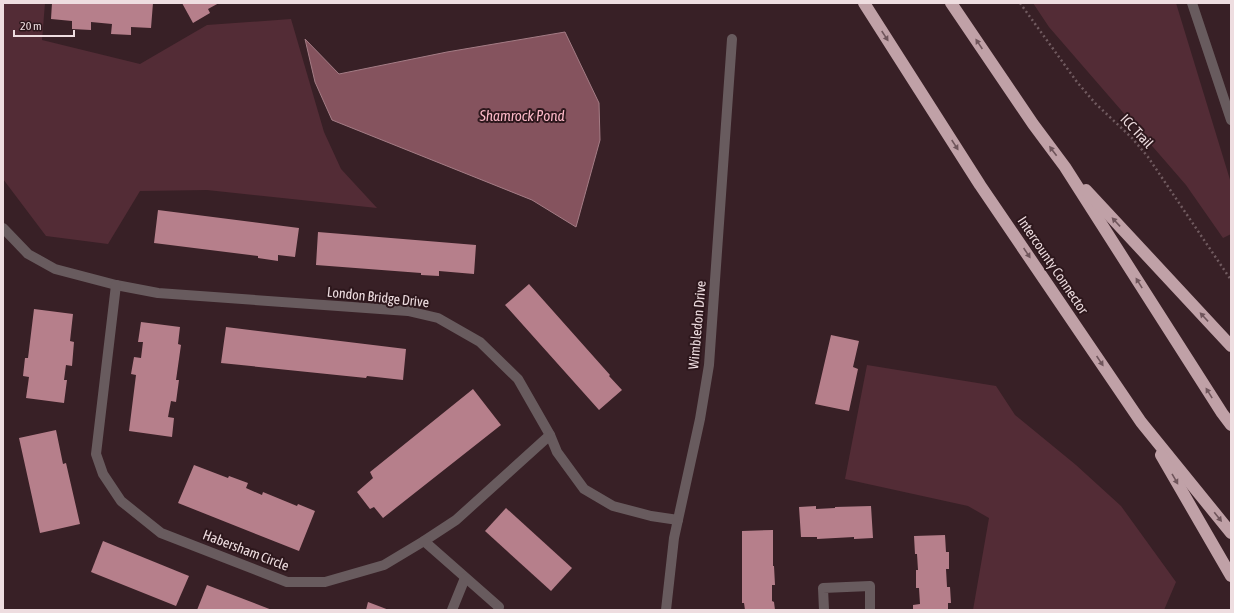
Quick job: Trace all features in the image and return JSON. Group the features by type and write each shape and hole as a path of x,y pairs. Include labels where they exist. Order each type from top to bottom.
{"highway":[{"name":"Intercounty Connector","path":"864,3 980,185 1141,422 1231,533"},
{"path":"951,3 1032,124 1065,167 1231,425"},
{"path":"1065,167 1231,346"},
{"path":"1141,422 1231,576"}],"street":[{"path":"1192,3 1231,120"},
{"name":"Wimbledon Drive","path":"666,610 674,538 700,419 709,365 732,39"},
{"name":"London Bridge Drive","path":"3,228 28,254 55,269 116,285 158,293 408,312 438,318 480,342 518,379 550,435 557,452 584,489 613,506 651,516 678,520"},
{"name":"Habersham Circle","path":"116,285 96,454 103,474 121,501 161,533 287,582 325,582 384,565 456,520 550,435"},
{"path":"424,541 499,607 498,610"},
{"path":"452,610 465,578"},
{"path":"824,610 824,588 870,586 870,610"}],"path":[{"name":"ICC Trail","path":"1020,3 1077,82 1095,103 1132,138 1148,157 1231,280"}],"shaded area":[{"path":"3,3 45,3 42,40 140,64 207,25 291,19 324,132 341,169 377,208 207,190 140,191 108,244 46,236 3,179"},
{"path":"1033,3 1176,3 1231,183 1231,234 1223,238 1186,185 1049,27"},
{"path":"867,365 996,386 1015,415 1076,465 1121,506 1176,582 1164,610 973,610 989,518 968,506 845,479"}],"water":[{"name":"Shamrock Pond","path":"565,32 599,103 600,140 576,227 532,200 332,120 315,82 305,39 339,74 447,52"}],"building":[{"path":"52,3 153,3 151,28 131,27 131,35 111,34 112,24 91,22 91,30 72,29 72,21 51,19"},
{"path":"182,3 219,3 208,9 210,13 193,23"},
{"path":"158,210 299,228 295,257 278,255 278,261 258,258 258,256 154,243"},
{"path":"318,232 476,245 474,274 439,271 439,276 421,275 421,273 316,265"},
{"path":"529,284 622,390 599,410 505,305"},
{"path":"34,309 73,314 70,341 74,342 72,366 66,365 64,380 67,380 64,403 26,398 29,377 23,376 25,358 28,358"},
{"path":"141,322 180,327 178,344 181,345 176,380 179,380 176,402 171,401 168,417 174,418 172,437 129,431 136,375 131,374 134,357 141,358 143,342 138,342"},
{"path":"226,327 406,349 403,380 367,376 366,378 221,363"},
{"path":"831,335 859,341 853,367 858,369 849,411 815,404"},
{"path":"473,389 501,425 383,518 374,507 370,509 357,492 373,478 370,472"},
{"path":"56,430 63,464 66,463 80,524 40,533 19,438"},
{"path":"194,465 228,478 229,476 248,483 246,488 262,495 263,492 297,506 298,504 315,511 299,551 178,503"},
{"path":"816,506 816,509 871,506 873,538 854,539 854,537 817,539 817,537 801,537 799,507"},
{"path":"506,508 572,568 551,591 485,531"},
{"path":"773,530 773,566 775,585 772,585 772,601 774,602 775,610 745,610 744,603 742,603 742,531"},
{"path":"945,535 946,552 949,552 949,569 946,569 947,587 950,587 951,603 948,603 948,610 913,610 913,605 920,604 919,588 916,588 916,570 918,570 914,536"},
{"path":"103,541 189,576 176,606 91,572"},
{"path":"207,585 272,610 197,610"},
{"path":"368,602 389,610 366,610"}]}
